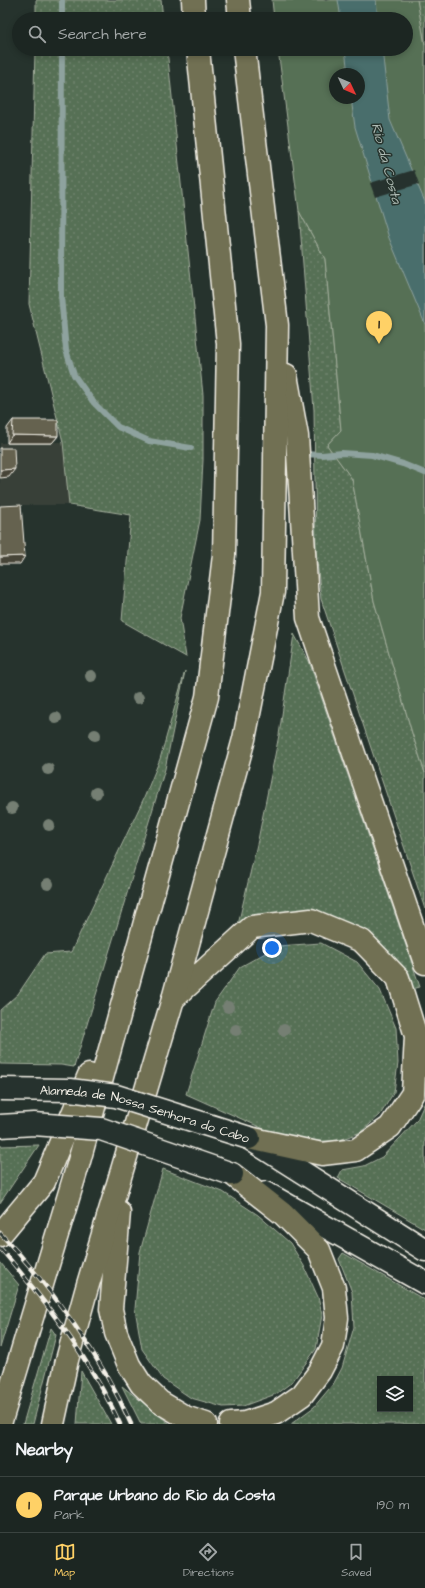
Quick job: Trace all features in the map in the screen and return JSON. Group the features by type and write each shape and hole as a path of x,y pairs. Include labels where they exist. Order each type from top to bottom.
{"highway":[{"path":"192,0 193,12"},
{"path":"238,0 239,12"},
{"path":"0,1424 78,1165 207,697 224,555 228,344 199,56"},
{"path":"245,56 277,325 297,436 308,618 425,963"},
{"path":"53,1424 67,1360 124,1160 173,999 244,739 273,592 277,325"},
{"path":"173,999 252,927 311,920 362,941 398,978 416,1036 413,1093 390,1127 356,1150 322,1154 249,1138"},
{"path":"0,1235 44,1182 125,991"},
{"path":"124,1160 111,1309 116,1333 129,1365 141,1384 160,1402 185,1417 206,1424"},
{"path":"231,1424 245,1423 276,1413 302,1395 320,1370 333,1346 337,1318 334,1288 319,1250 283,1214 232,1174"}],"main road":[{"name":"Alameda de Nossa Senhora do Cabo","path":"0,1089 70,1090 116,1096 249,1138 425,1250"},
{"name":"Alameda de Nossa Senhora do Cabo","path":"0,1126 34,1124 101,1130 232,1174 425,1283"}],"shaded area":[{"path":"63,442 69,505 14,505 20,564 0,564 0,443"}],"green space":[{"path":"36,0 161,0 162,12 36,12"},
{"path":"272,0 417,0 425,45 425,773 374,601 352,479 327,445 341,430 325,259 299,211 279,56 413,56 413,12 273,12"},
{"path":"417,0 425,0 425,45"},
{"path":"35,56 168,56 203,395 203,460 200,520 180,618 186,657 122,621 131,515 69,505 63,442 29,304"},
{"path":"299,211 325,259 341,430 327,445 352,479 374,601 425,773 425,909 321,599 316,551 314,410"},
{"path":"294,634 309,661 420,987 412,989 406,977 375,938 332,916 289,912 237,929 258,840 279,735"},
{"path":"185,671 165,769 74,1067 61,1065 0,1064 0,1010 18,994 45,954 71,952 144,798 160,759"},
{"path":"321,943 357,962 380,990 396,1028 398,1063 394,1092 380,1115 361,1132 337,1141 308,1141 284,1138 186,1094 215,1002 240,967 278,946"},
{"path":"425,1102 425,1229 338,1178 342,1170 364,1166 382,1157 417,1120"},
{"path":"39,1145 0,1203 0,1146"},
{"path":"163,1169 223,1192 258,1215 290,1243 304,1266 318,1297 322,1315 316,1349 292,1382 276,1394 243,1406 223,1407 191,1398 163,1379 142,1349 135,1309 140,1252"},
{"path":"343,1253 425,1300 425,1424 291,1424 314,1407 334,1383 342,1368 354,1327 352,1292 339,1259"},
{"path":"0,1262 19,1285 0,1348"},
{"path":"51,1328 56,1335 33,1424 23,1424"},
{"path":"81,1371 111,1424 77,1424"},
{"path":"122,1386 170,1424 141,1424"}],"water":[{"path":"338,0 376,0 377,12 340,12"},
{"name":"Rio da Costa","path":"346,56 383,56 390,120 425,202 425,324 389,238 355,127 352,104 365,104 365,68 347,68"}],"pier":[{"path":"414,170 419,184 375,197 370,183"}],"building":[{"path":"13,420 58,420 58,436 12,435"},
{"path":"0,448 14,448 15,469 0,470"},
{"path":"21,505 25,556 0,557 0,506"}],"waterway":[{"path":"62,0 62,12"},
{"path":"62,56 61,296 66,350 74,375 94,403 118,427 149,441 191,448"},
{"path":"303,454 322,455 342,453 372,455 403,464 425,473"}],"railway":[{"path":"0,1233 38,1276 73,1323 105,1373 131,1424"},
{"path":"0,1248 45,1304 81,1353 102,1388 120,1424"}],"place":[{"name":"Parque Urbano do Rio da Costa","path":"379,344"}]}
